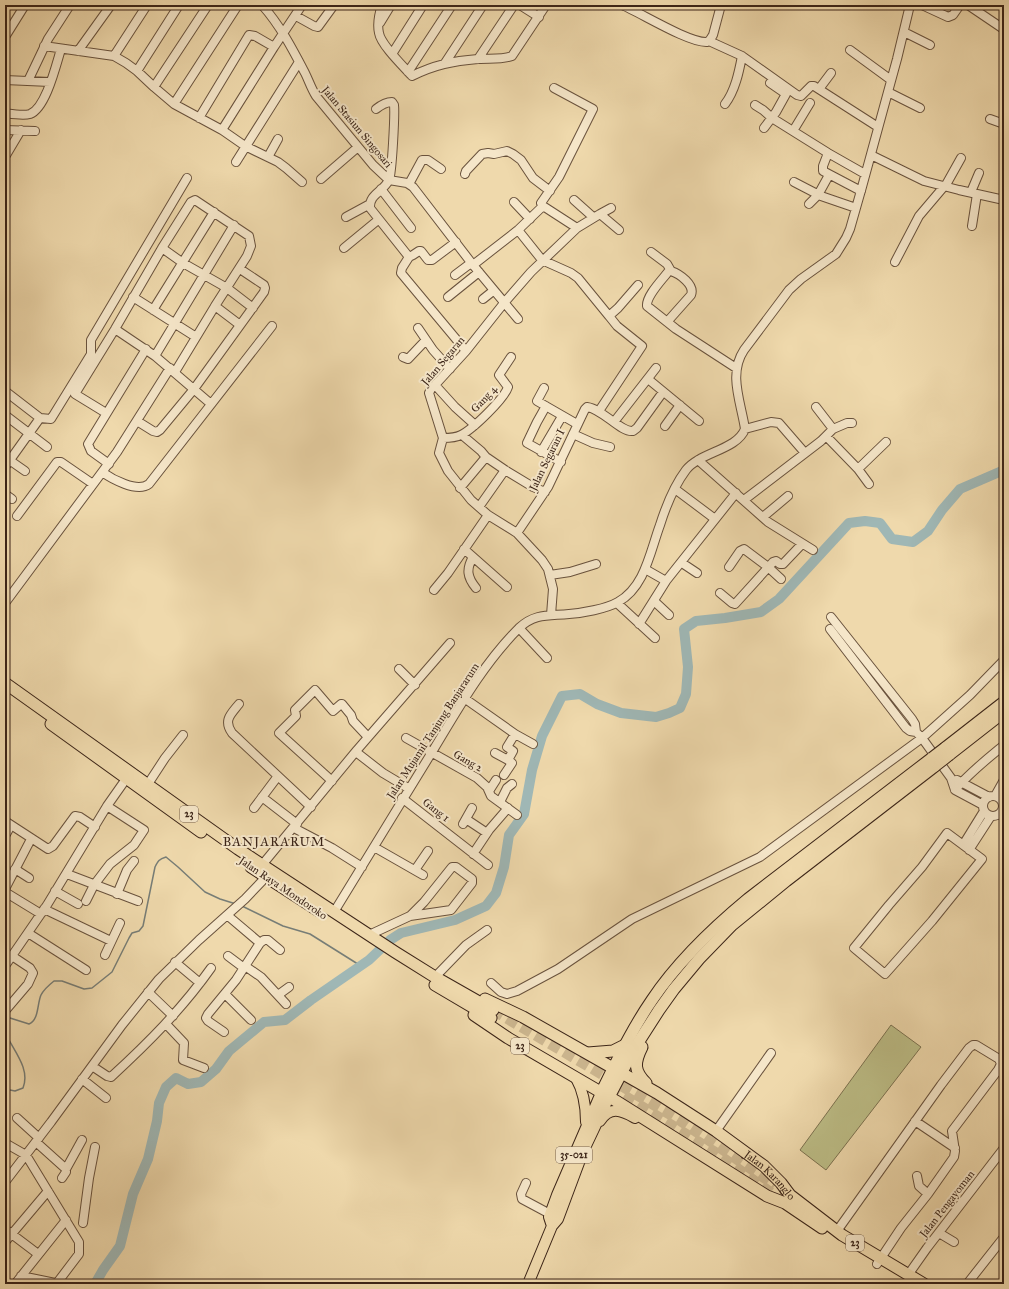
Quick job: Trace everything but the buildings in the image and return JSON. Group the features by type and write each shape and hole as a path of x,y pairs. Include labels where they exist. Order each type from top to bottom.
{"highway":[{"name":"Jalan Raya Mondoroko","path":"5,683 114,765 148,784 262,865 334,912 393,955 492,1014"},
{"name":"Jalan Raya Mondoroko","path":"5,691 84,743"},
{"path":"947,752 1004,702"},
{"path":"618,1070 625,1045 652,999 687,956 726,918 764,886 1004,712"},
{"path":"605,1095 618,1070 674,989 727,931 752,908 933,762"},
{"name":"Jalan Raya Mondoroko","path":"114,765 126,779 266,877 372,940"},
{"path":"657,1093 640,1076 636,1068 639,1053 645,1041 676,993 710,955 736,930 752,908"},
{"name":"Jalan Raya Mondoroko","path":"393,955 436,977 459,995 478,996 508,1009 618,1070"},
{"name":"23","path":"459,995 466,1009 508,1038 605,1095"},
{"path":"587,1052 613,1051 625,1045"},
{"name":"Jalan Karanglo","path":"618,1070 657,1093 764,1166 781,1183 787,1199 878,1261 910,1279 924,1284"},
{"name":"Jalan Karanglo","path":"605,1095 709,1158 767,1196 787,1199 837,1231 878,1261"},
{"name":"23","path":"773,1189 787,1199"}],"main road":[{"name":"35-021","path":"576,1078 581,1086 585,1101 589,1130"},
{"name":"35-021","path":"552,1226 549,1217 557,1195 605,1095"},
{"name":"35-021","path":"528,1284 552,1226 558,1220 589,1130 606,1114 612,1111 625,1113 677,1140"}],"street":[{"path":"5,37 25,5"},
{"path":"28,81 44,46 70,5"},
{"path":"78,51 110,5"},
{"path":"114,56 147,5"},
{"path":"137,71 179,5"},
{"path":"154,87 208,5"},
{"path":"174,104 238,5"},
{"name":"Jalan Stasiun Singosari","path":"264,5 283,33 305,73 312,90 358,147 383,175"},
{"path":"222,130 302,5"},
{"path":"296,16 318,27 334,5"},
{"path":"382,5 378,25 379,36 392,54 412,76 445,63 512,56 546,5"},
{"path":"378,25 391,5"},
{"path":"392,54 423,5"},
{"path":"408,72 452,5"},
{"path":"445,63 483,5"},
{"path":"478,59 514,5"},
{"path":"520,5 539,17"},
{"path":"622,5 686,37 709,41 742,56 797,95 801,96 811,86 819,88 878,127"},
{"path":"709,41 713,35 721,5"},
{"path":"806,453 780,423 771,422 744,425 736,381 738,359 789,290 801,278 827,261 839,250 850,229 888,92 910,5"},
{"path":"922,5 946,17 953,15 960,5"},
{"path":"968,5 1002,28"},
{"path":"904,32 930,45"},
{"path":"199,118 249,36 255,36 274,47"},
{"path":"44,46 114,56 137,71 174,104 222,130 245,146 268,157 286,168 302,182"},
{"path":"5,113 25,114 33,112 44,101 61,49"},
{"path":"850,50 891,80"},
{"path":"725,104 734,84 742,56"},
{"path":"236,162 299,62"},
{"path":"819,88 831,73"},
{"path":"5,80 50,82"},
{"path":"764,128 772,118 786,94 770,83"},
{"path":"543,206 541,203 559,177 593,109 554,88"},
{"path":"888,92 920,108"},
{"path":"376,108 388,102 393,103 392,156 383,175 381,189 372,198 370,208 378,220 409,257"},
{"path":"794,131 810,103"},
{"path":"755,105 772,118 865,174"},
{"path":"990,119 1004,124"},
{"path":"5,130 35,131"},
{"path":"5,157 21,130"},
{"path":"268,157 278,139"},
{"path":"321,179 358,147"},
{"path":"465,174 482,154 494,154 508,151 521,160 533,178 550,191"},
{"path":"828,153 823,171 829,175 839,178 861,191"},
{"path":"871,155 924,181 974,193 1003,198"},
{"path":"895,262 919,216 947,183 961,158"},
{"path":"409,184 421,162 424,160 431,162 441,169"},
{"path":"972,226 974,193 979,173"},
{"path":"383,175 409,184 493,291 518,319"},
{"path":"809,204 818,194 829,175"},
{"path":"72,392 91,354 91,340 187,178"},
{"path":"794,182 837,203 856,208"},
{"path":"381,189 411,228"},
{"path":"574,200 619,230"},
{"path":"5,391 40,418 52,418 72,392 115,329 162,248 192,201 197,201 249,236 251,241 249,252 240,269 214,306 196,337 137,421 109,464 5,604"},
{"path":"514,202 530,219"},
{"path":"346,218 370,204"},
{"path":"455,275 518,230 543,206"},
{"path":"543,206 577,228"},
{"name":"Jalan Segaran","path":"551,615 553,590 550,575 542,560 517,533 488,515 479,507 460,488 448,471 440,456 439,451 443,438 429,395 431,388 435,386 466,351 504,303 542,260 577,228 611,208"},
{"path":"153,310 214,212"},
{"path":"344,248 378,220"},
{"path":"156,356 174,323 234,225"},
{"path":"518,230 542,260 571,273 578,278 617,326 642,346 599,411 626,430 633,431 638,428 663,392"},
{"path":"456,242 433,260 428,260 420,250 413,256 409,257 401,270 402,276 466,351"},
{"path":"162,248 183,263 205,274 227,288 253,308"},
{"path":"651,252 667,264 671,271 675,272 690,285 692,292 672,326"},
{"path":"137,421 153,431 159,431 194,389 264,292 264,284 240,269"},
{"path":"671,271 666,273 650,296 647,302 648,308 672,326 736,368"},
{"path":"448,297 479,272"},
{"path":"609,316 638,285"},
{"path":"483,299 493,291"},
{"path":"133,298 196,337"},
{"path":"214,306 240,325"},
{"path":"102,472 119,482 135,486 146,486 152,481 272,326"},
{"path":"418,328 450,369"},
{"path":"115,329 156,356 211,404"},
{"path":"403,357 408,359 426,340"},
{"path":"109,464 91,451 88,444 146,349"},
{"name":"Gang 4","path":"443,438 455,438 462,435 495,406 507,391 507,384 499,375 511,357"},
{"path":"614,422 656,368"},
{"path":"648,379 699,421"},
{"path":"435,386 475,425"},
{"path":"544,388 537,400 577,424"},
{"path":"72,392 106,413"},
{"path":"665,426 680,405"},
{"path":"546,406 527,443 561,462"},
{"name":"Jalan Segaran I","path":"517,533 545,492 561,462 584,410 587,407 599,411"},
{"path":"816,407 833,429"},
{"path":"5,415 47,447"},
{"path":"25,471 7,461 40,418"},
{"path":"541,452 561,418"},
{"path":"744,500 806,453 833,429 847,423 852,423"},
{"name":"Jalan Mujamil Tanjung Banjararum","path":"334,912 464,698 495,656 519,628 532,618 587,612 617,603 631,593 644,569 660,524 675,489 686,470 698,460 735,441 743,434 744,425"},
{"path":"573,434 593,443 610,447"},
{"path":"462,435 482,451 486,457 504,470 533,487 545,492"},
{"path":"826,436 858,469 869,484"},
{"path":"858,469 886,442"},
{"path":"460,488 486,457"},
{"path":"698,460 763,518 813,550"},
{"path":"17,516 57,462 61,462 93,484"},
{"path":"479,507 504,470"},
{"path":"675,489 715,519"},
{"path":"639,624 666,581 682,563 736,493"},
{"path":"763,518 788,496"},
{"path":"434,590 448,573 488,515"},
{"path":"720,593 732,604 735,604 773,562 776,561 783,564 802,544"},
{"path":"464,549 507,587"},
{"path":"729,567 740,550 744,549 781,579"},
{"path":"473,557 469,564 468,574 469,579 476,588"},
{"path":"682,563 697,573"},
{"path":"550,575 570,572 596,564"},
{"path":"644,569 666,581"},
{"path":"654,601 669,615"},
{"path":"617,603 656,638"},
{"path":"831,617 915,724 919,735 951,778 955,790 992,813"},
{"path":"519,628 547,658"},
{"path":"830,629 906,728 919,735"},
{"path":"262,865 368,737 415,685 450,643"},
{"path":"491,983 501,992 507,994 517,990 558,969 632,919 760,858 970,695 1004,660"},
{"path":"399,669 415,685"},
{"path":"869,678 876,673"},
{"path":"332,781 277,732 296,716 295,710 315,690 333,711 342,704 351,715 353,721 368,737"},
{"path":"464,698 515,734 533,744"},
{"path":"239,704 227,721 229,729 235,737 311,807"},
{"path":"508,760 513,751 508,749 507,746 515,734"},
{"path":"148,784 183,735"},
{"name":"Gang 2","path":"406,738 477,778 487,787 491,796 517,815"},
{"path":"955,790 961,782 1004,745"},
{"path":"356,752 383,773 408,788"},
{"path":"495,753 512,763 504,775"},
{"path":"254,808 278,776"},
{"path":"951,778 999,801"},
{"path":"6,963 43,911 67,874 107,806 126,779"},
{"path":"489,791 496,780"},
{"path":"966,847 992,813 1002,810 999,801 1004,780"},
{"path":"500,802 507,788 512,784"},
{"path":"262,797 295,826 362,867"},
{"name":"Gang 1","path":"402,798 488,865"},
{"path":"992,813 985,800 999,801"},
{"path":"56,891 82,903 110,864 134,845 144,830 107,806"},
{"path":"472,808 464,822 487,833"},
{"path":"473,854 487,833 508,808"},
{"path":"5,836 8,823 45,848 51,849 76,816 95,827"},
{"path":"947,833 966,847 982,859 932,921 885,974 854,948 922,867 947,833"},
{"path":"5,889 32,840"},
{"path":"374,847 424,875"},
{"path":"415,870 428,851"},
{"path":"117,894 127,870 134,861"},
{"path":"372,940 410,916 424,902 452,867 456,867 472,880 472,883 454,908 448,911 410,916"},
{"path":"15,869 29,878"},
{"path":"67,874 138,901"},
{"path":"5,1182 148,992 175,962 245,899 266,877"},
{"path":"5,892 43,911 111,940"},
{"path":"424,902 434,912"},
{"path":"227,915 260,943"},
{"path":"105,955 120,923"},
{"path":"436,977 466,945 487,930"},
{"path":"28,933 86,970"},
{"path":"224,1032 208,1021 206,1018 208,1014 225,994 260,943 264,940 268,940 280,950"},
{"path":"5,1011 28,984 34,973 30,968 12,956"},
{"path":"228,956 261,977 286,1004"},
{"path":"175,962 200,983"},
{"path":"92,1066 111,1077 166,1024 211,968"},
{"path":"278,995 289,987"},
{"path":"148,992 173,1016"},
{"path":"225,994 251,1020"},
{"path":"166,1024 184,1043 183,1060 204,1068"},
{"path":"837,1231 969,1048 976,1045 999,1059 1001,1064 952,1131 943,1139"},
{"path":"716,1132 771,1053"},
{"path":"82,1079 106,1098"},
{"path":"17,1118 66,1169"},
{"path":"915,1121 955,1148"},
{"path":"878,1261 954,1157 955,1148 952,1131"},
{"path":"62,1178 82,1140"},
{"path":"5,1143 26,1155 79,1242 80,1251 59,1284 21,1276"},
{"path":"83,1223 95,1147"},
{"name":"Jalan Pengayoman","path":"910,1279 939,1233 1004,1148"},
{"path":"917,1176 919,1186 928,1194"},
{"path":"526,1183 521,1194 522,1199 550,1214"},
{"path":"5,1242 8,1232 48,1191"},
{"path":"14,1284 66,1220"},
{"path":"8,1232 38,1254"},
{"path":"939,1233 954,1242"},
{"path":"967,1284 1004,1237"}],"green space":[{"path":"891,1025 921,1047 826,1170 800,1150"}],"waterway":[{"path":"95,1284 120,1246 133,1194 148,1159 157,1121 159,1103 166,1087 176,1078 188,1084 201,1082 216,1069 229,1051 264,1022 285,1020 369,960 390,940 401,933 455,920 486,906 496,893 504,867 509,835 524,814 532,770 542,736 562,696 580,694 597,704 621,713 656,717 680,708 686,694 688,667 684,629 696,621 761,612 779,599 849,523 865,521 880,523 892,539 913,542 928,531 942,510 960,489 1004,470"},
{"path":"5,1020 10,1018 29,1024 32,1022 35,1019 41,995 54,981 62,981 84,989 92,988 112,972 132,933 139,931 143,926 155,867 162,859 166,857 205,892 236,904"},
{"path":"242,906 283,926 310,934 361,966"},
{"path":"5,1032 20,1059 25,1073 23,1088 15,1091 5,1089"}],"tunnel":[{"path":"493,1010 678,1119 775,1185"},
{"path":"610,1087 716,1153 771,1193"}],"district":[{"name":"BANJARARUM","path":"274,842"}]}
